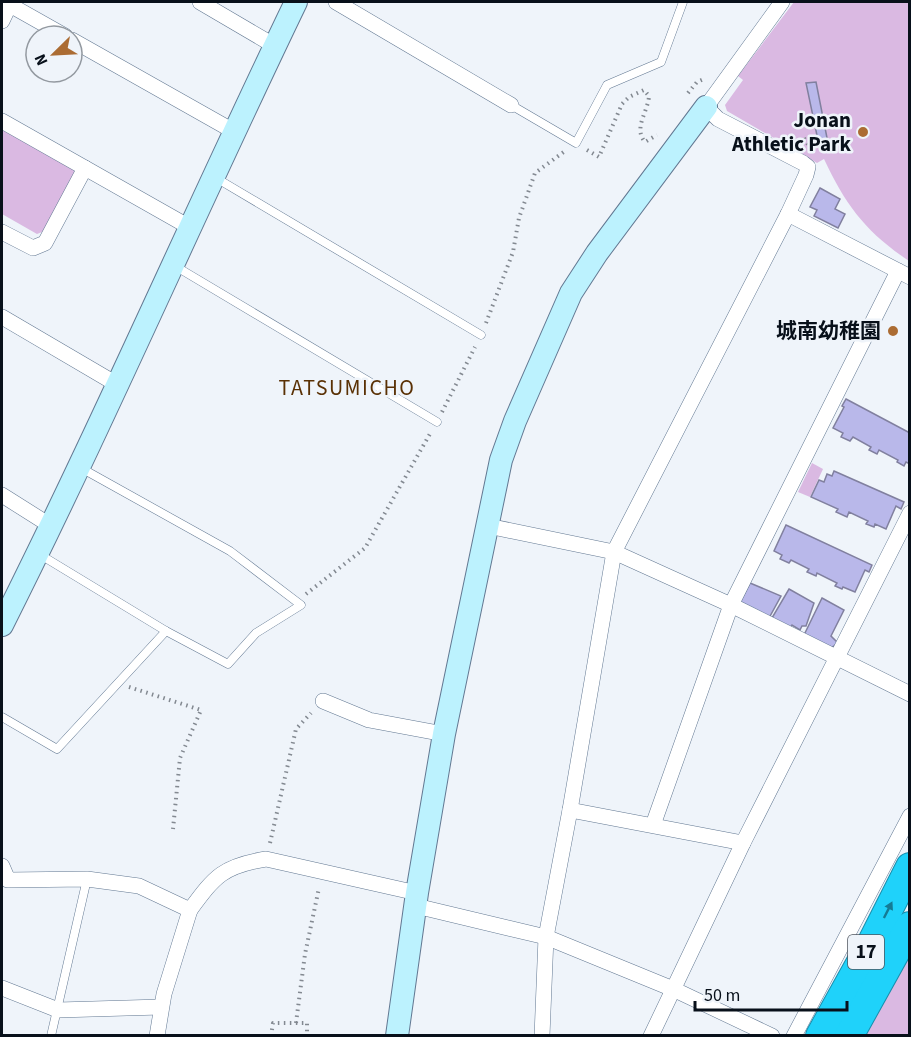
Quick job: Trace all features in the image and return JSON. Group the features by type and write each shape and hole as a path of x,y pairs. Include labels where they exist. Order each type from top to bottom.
{"highway":[{"name":"17","path":"820,1035 871,944 909,867"},
{"name":"17","path":"849,1035 909,926"}],"street":[{"path":"200,2 275,46"},
{"path":"2,625 118,385 296,2"},
{"path":"336,2 511,105"},
{"path":"397,1035 444,734 501,460 515,421 571,293 597,253 782,2"},
{"path":"2,21 11,3 45,24"},
{"path":"84,47 235,132"},
{"path":"542,1035 546,937 614,552 788,214 808,167 718,119 706,107"},
{"path":"2,121 191,228"},
{"path":"2,232 33,248 45,243 85,168"},
{"path":"653,825 731,605 903,274 788,214"},
{"path":"2,317 118,385"},
{"path":"2,495 51,526"},
{"path":"651,1035 743,843 909,513"},
{"path":"488,526 614,552 731,605 909,694"},
{"path":"323,700 369,720 444,734"},
{"path":"570,810 743,843"},
{"path":"794,1035 909,816"},
{"path":"157,1035 161,1007 190,910 209,884 224,871 241,863 266,859 322,872 546,937 673,989 772,1035"},
{"path":"4,879 87,879 139,886 190,910"},
{"path":"2,988 58,1010 161,1007"}],"lane":[{"path":"511,105 576,143 607,85 661,62 683,2"},
{"path":"214,177 481,335"},
{"path":"174,265 437,422"},
{"path":"38,553 165,631 228,664 256,633 301,605 230,551 78,466"},
{"path":"2,717 57,749 165,631"},
{"path":"51,1035 87,879"}],"path":[{"path":"683,100 697,82 706,78 712,82"},
{"path":"296,602 365,548 437,422 481,335 513,252 519,218 534,173 576,143 599,157 622,104 629,97 644,90 649,96 640,126 640,137 645,142 655,137 662,128"},
{"path":"117,683 201,710 180,758 172,829"},
{"path":"266,859 296,729 323,700"},
{"path":"296,1023 305,954 322,872"},
{"path":"270,1035 273,1023 307,1023 307,1035"}],"shaded area":[{"name":"Jonan Athletic Park","path":"794,2 909,2 909,261 881,239 859,217 841,191 824,159 817,163 727,111 725,105 743,80 738,76"},
{"path":"2,125 77,168 47,230 37,234 2,214"},
{"path":"812,463 823,469 810,497 798,492"},
{"path":"909,938 909,1035 857,1035"}],"building":[{"path":"816,82 828,143 819,145 806,83"},
{"path":"820,188 840,199 835,209 845,214 838,228 814,216 817,210 810,207"},
{"path":"846,399 910,433 910,464 906,462 904,466 897,462 898,460 879,450 877,454 869,450 871,447 853,437 850,441 841,437 843,433 833,428"},
{"path":"834,471 904,502 901,509 896,506 886,529 875,524 874,527 866,524 868,521 849,512 847,517 836,512 838,509 811,497 819,480 824,482 827,474 832,476"},
{"path":"786,525 872,565 869,572 865,570 855,592 835,586 837,583 817,573 816,576 807,572 809,569 791,560 789,563 780,559 782,555 774,551"},
{"path":"750,583 781,596 769,618 740,602"},
{"path":"789,589 814,603 806,626 802,626 800,630 792,625 788,633 769,623"},
{"path":"822,598 844,610 831,636 838,643 831,648 803,637"}],"place":[{"name":"Jonan Athletic Park","path":"863,132"},
{"name":"城南幼稚園","path":"893,331"}],"district":[{"name":"TATSUMICHO","path":"347,388"}]}
